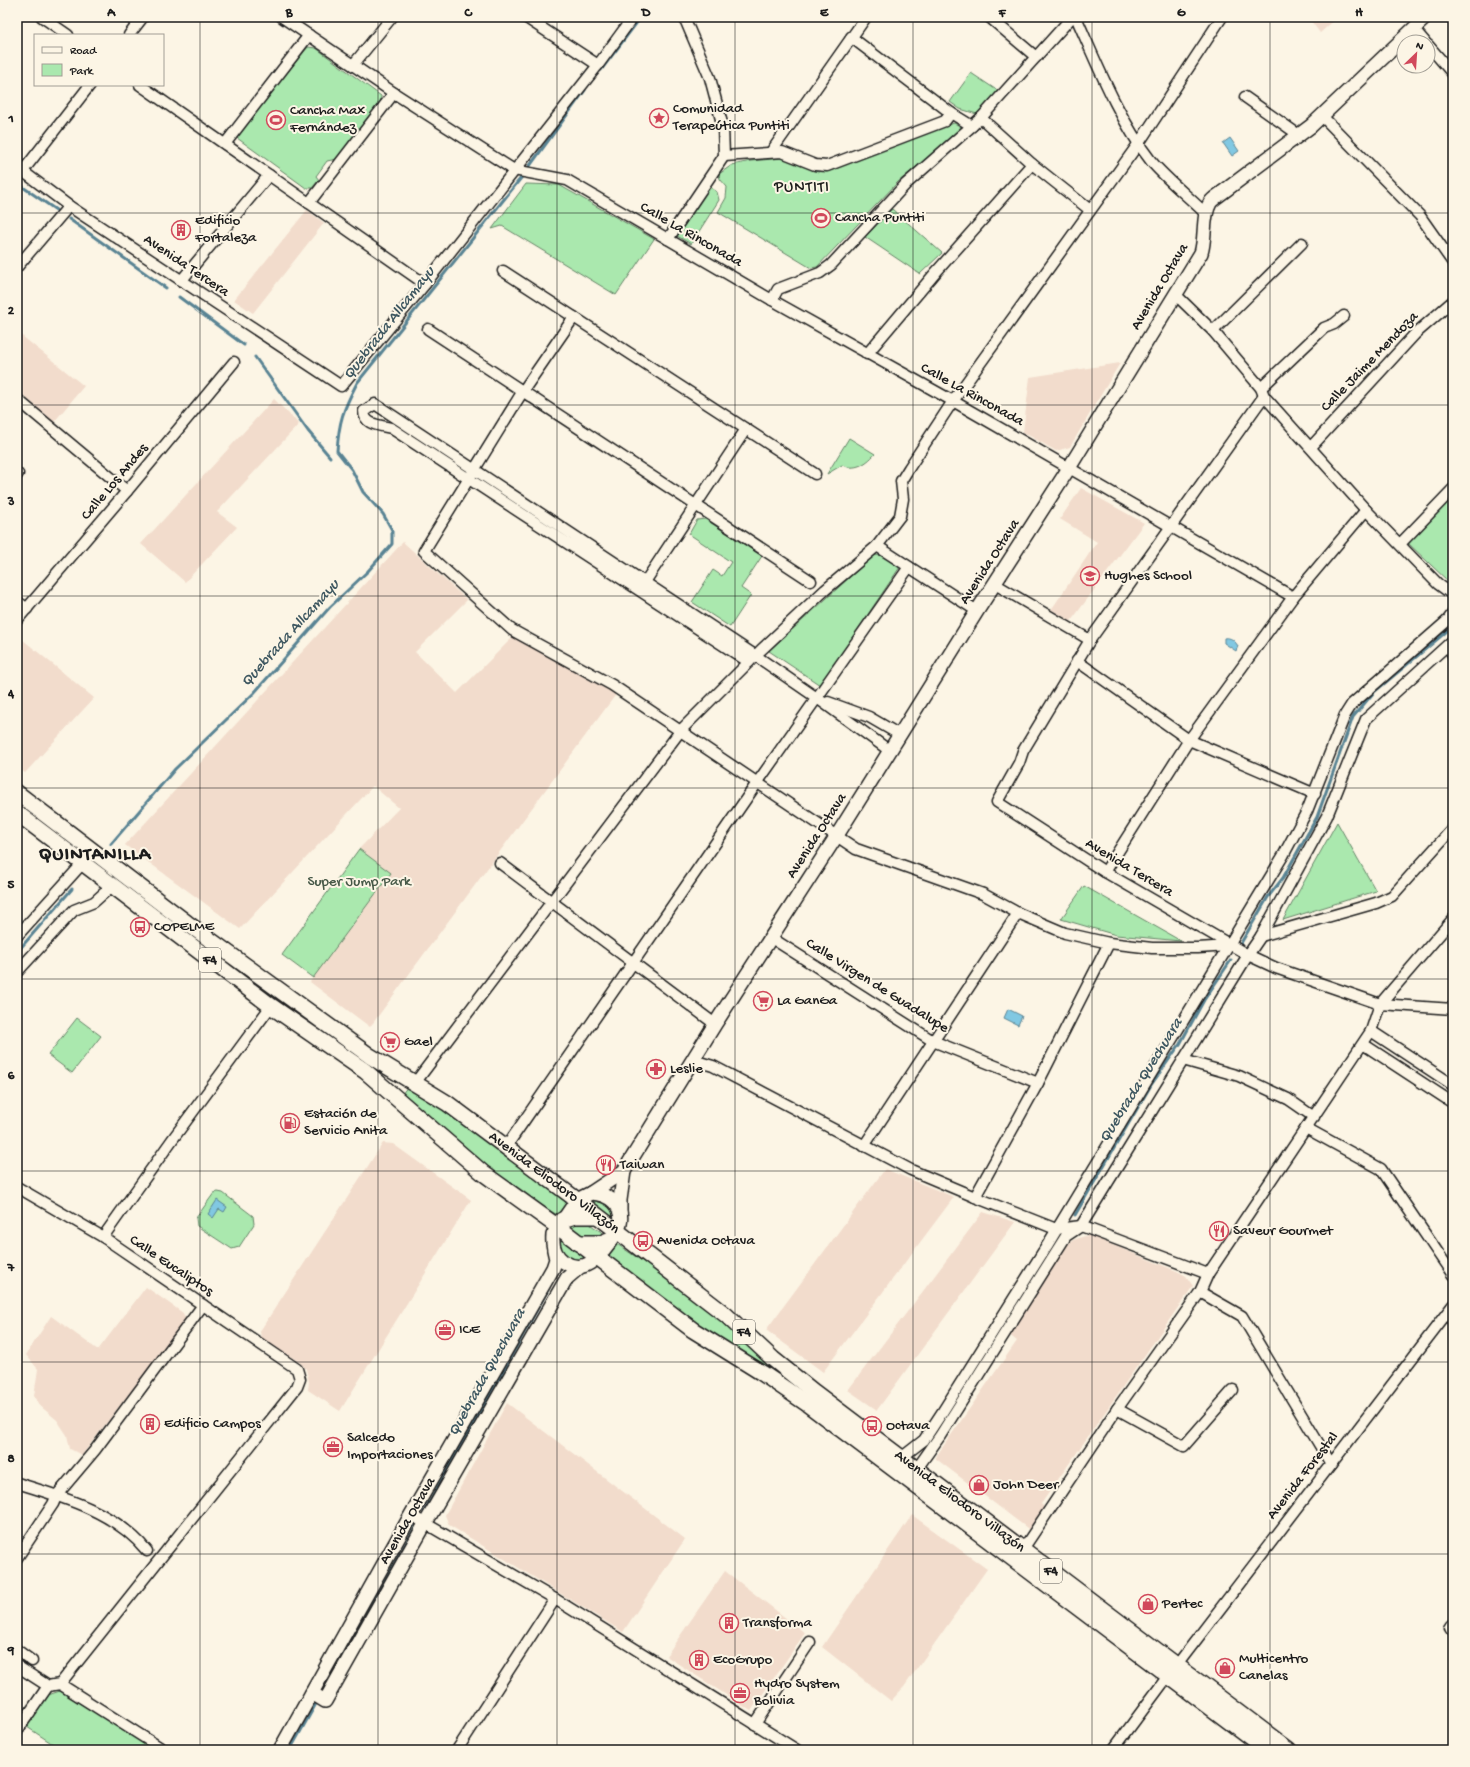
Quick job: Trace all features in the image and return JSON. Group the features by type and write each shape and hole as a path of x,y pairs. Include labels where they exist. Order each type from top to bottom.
{"highway":[{"name":"Avenida Eliodoro Villazón","path":"17,793 187,923 370,1056 447,1103 577,1200 597,1216 614,1235 726,1315 773,1360 1023,1550 1267,1750"},
{"name":"Avenida Eliodoro Villazón","path":"17,813 271,1006 365,1071 483,1173 560,1223 578,1243 693,1330 762,1373 806,1403 1172,1671 1289,1750"},
{"path":"560,1223 575,1216 597,1216"},
{"path":"578,1243 601,1243 614,1235"}],"main road":[{"name":"Avenida Octava","path":"577,1200 592,1193 624,1171 714,1024 836,837 977,611 1069,468 1201,253 1204,243 1206,214 1210,204 1218,195 1322,116 1426,17"},
{"name":"Avenida Octava","path":"614,1235 620,1216 620,1200 624,1171"},
{"path":"592,1193 607,1196 614,1201 620,1216"},
{"path":"560,1223 577,1200"},
{"name":"Avenida Octava","path":"280,1750 411,1515 553,1268 556,1260 553,1235 560,1223"},
{"path":"598,1258 614,1235"},
{"path":"554,1250 559,1258 566,1263 573,1266 581,1266"},
{"name":"Avenida Octava","path":"312,1693 325,1701 567,1278 581,1266 590,1264 598,1258"}],"street":[{"path":"42,17 67,34"},
{"path":"130,34 143,17"},
{"name":"Calle La Rinconada","path":"282,17 394,93 516,170 567,180 772,300 953,401 1294,597"},
{"path":"353,65 392,17"},
{"path":"525,17 598,65"},
{"path":"141,86 425,284 598,65 633,17"},
{"path":"668,239 724,156 723,127 710,78 684,17"},
{"path":"772,152 866,17"},
{"path":"989,17 1036,57"},
{"path":"772,300 778,289 820,273 832,265 906,184 981,118 1072,17"},
{"path":"1076,17 1106,85 1138,143 1152,162 1206,214"},
{"path":"415,1083 681,730 825,590 877,546 900,516 903,499 902,481 953,401 1138,143 1222,17"},
{"path":"1414,29 1418,34"},
{"path":"225,144 309,35"},
{"path":"851,37 951,113 972,126"},
{"path":"1436,54 1453,74"},
{"path":"20,169 89,86"},
{"path":"309,203 394,93"},
{"path":"1245,97 1298,135"},
{"path":"724,156 782,152 815,166 827,166 945,121 951,113"},
{"path":"1322,116 1420,216 1453,263"},
{"path":"981,118 1032,164 1090,210"},
{"path":"867,354 1032,164"},
{"name":"Avenida Tercera","path":"20,169 69,206 341,386 425,284"},
{"path":"181,281 269,175"},
{"path":"17,267 69,206"},
{"path":"1213,331 1302,243"},
{"path":"503,271 815,474"},
{"path":"1176,294 1213,331 1262,392 1366,510 1438,584 1453,595"},
{"name":"Calle Jaime Mendoza","path":"1311,446 1415,334 1453,301"},
{"path":"1315,794 1189,740 1077,661 1262,392 1324,328 1334,324 1344,316"},
{"path":"574,317 522,391 424,551 512,630 612,685 856,849 983,894 1018,913 1065,933 1109,943 1152,948 1229,946"},
{"path":"428,329 811,581"},
{"name":"Calle Los Andes","path":"17,620 234,362"},
{"path":"17,399 127,491"},
{"path":"471,474 391,428 368,422 364,417 364,411 375,404 471,474 753,659 817,698 890,751"},
{"path":"642,587 697,506 746,429"},
{"path":"1400,544 1453,488"},
{"path":"1105,872 1189,740 1294,597 1366,510"},
{"path":"877,546 977,611"},
{"path":"506,1147 757,783 909,568"},
{"path":"995,584 1090,640"},
{"path":"17,601 27,609"},
{"path":"901,1458 924,1440 1040,1257 1283,856 1315,794 1345,715 1352,704 1447,621 1453,613"},
{"path":"1451,643 1453,655"},
{"path":"916,1470 940,1436 1066,1236 1081,1226 1248,955 1262,936 1327,816 1366,719 1451,643"},
{"name":"Avenida Tercera","path":"1077,661 1023,751 1019,763 997,802 1105,872 1229,946 1276,968 1380,1004 1453,1009"},
{"path":"817,698 869,717 900,735"},
{"path":"1262,936 1376,903 1392,896 1453,828"},
{"path":"17,936 83,863"},
{"path":"500,863 714,1024"},
{"path":"17,972 74,910 94,902 112,886"},
{"path":"864,1146 1018,913"},
{"path":"1023,1550 1117,1409 1200,1292 1208,1274 1363,1044 1371,1031 1380,1004 1453,919"},
{"name":"Calle Virgen de Guadalupe","path":"770,937 934,1041 1038,1083"},
{"path":"975,1197 1038,1083 1109,943"},
{"path":"103,1237 172,1140 271,1006"},
{"path":"1371,1031 1453,1084"},
{"path":"1363,1044 1453,1103"},
{"path":"693,1060 713,1066 911,1170 975,1197 1056,1229 1081,1226 1208,1274"},
{"path":"1183,1060 1239,1076 1288,1099 1314,1117"},
{"path":"1306,1128 1381,1169 1453,1275"},
{"name":"Calle Eucaliptos","path":"17,1187 103,1237 297,1369 300,1379 297,1387 60,1684"},
{"path":"1200,1292 1242,1316 1331,1464"},
{"path":"17,1558 53,1504 57,1495 95,1450 203,1305"},
{"name":"Avenida Forestal","path":"1113,1750 1453,1305"},
{"path":"1117,1409 1184,1446 1233,1390"},
{"path":"17,1483 57,1495 114,1522 136,1538 147,1551"},
{"path":"411,1515 555,1599 797,1750"},
{"path":"457,1750 555,1599"},
{"path":"1453,1625 1451,1628 1453,1631"},
{"path":"755,1724 810,1642"},
{"path":"17,1650 32,1661"},
{"path":"17,1666 48,1686 60,1684 164,1750"},
{"path":"17,1731 48,1686"}],"shaded area":[{"path":"1308,17 1338,17 1320,33"},
{"path":"307,210 324,223 253,313 234,300"},
{"path":"17,332 84,386 54,422 17,390"},
{"path":"1120,363 1070,447 1056,451 1023,432 1030,377"},
{"path":"274,399 299,424 217,512 237,527 185,582 141,544"},
{"name":"Hughes School","path":"1081,488 1144,523 1071,621 1051,610 1097,542 1060,519"},
{"path":"403,542 467,600 415,652 457,693 515,635 524,643 617,693 370,1027 310,982 391,873 359,849 399,808 373,786 240,929 125,845"},
{"path":"17,635 94,698 25,773 17,767"},
{"path":"383,1143 393,1144 471,1200 340,1411 308,1390 309,1382 306,1369 299,1362 261,1338 260,1331"},
{"path":"885,1169 954,1197 823,1372 766,1330"},
{"path":"983,1212 1015,1222 877,1410 848,1390"},
{"path":"1088,1235 1179,1272 1186,1276 1193,1286 1041,1504 1046,1509 1031,1531 935,1458 1017,1341 1008,1334 1067,1245 1073,1240"},
{"path":"146,1287 183,1313 186,1320 82,1455 70,1449 67,1435 57,1420 39,1405 34,1396 38,1369 26,1355 51,1316 98,1350"},
{"path":"507,1403 685,1539 623,1632 449,1525 445,1515"},
{"path":"912,1515 987,1569 904,1687 891,1701 822,1647"},
{"name":"EcoGrupo","path":"725,1571 805,1633 751,1711 666,1656"}],"green space":[{"path":"308,47 316,48 381,96 380,106 337,159 327,161 316,176 319,180 312,188 306,188 237,138 238,133"},
{"path":"971,73 998,91 977,114 960,109 950,102"},
{"path":"954,123 964,128 898,182 817,267 811,268 718,212 726,198 727,187 720,179 719,174 732,165 751,161 783,158 818,172 830,170"},
{"path":"526,184 559,185 654,239 616,295 502,226 492,229"},
{"path":"710,187 717,192 719,200 691,244 677,236"},
{"path":"892,209 942,253 920,274 865,237"},
{"path":"849,438 875,454 860,466 847,467 842,465 827,474"},
{"path":"1453,496 1453,586 1408,543"},
{"path":"705,519 762,556 741,588 751,595 730,627 692,602 713,570 722,576 731,562 689,534 697,520"},
{"path":"874,555 885,556 900,567 820,685 769,651"},
{"path":"1337,822 1376,891 1283,920"},
{"name":"Super Jump Park","path":"359,849 391,873 313,978 282,955"},
{"path":"1084,886 1181,941 1116,935 1061,919"},
{"path":"77,1018 101,1036 72,1073 48,1055"},
{"path":"408,1086 433,1102 568,1200 557,1215 504,1181 402,1094"},
{"path":"214,1193 223,1193 253,1216 254,1224 239,1247 232,1249 197,1226 196,1218"},
{"path":"588,1199 604,1200 614,1213 615,1222"},
{"path":"585,1221 606,1235 583,1237 568,1225"},
{"path":"559,1237 589,1259 582,1262 566,1258 559,1247"},
{"path":"617,1244 682,1288 825,1408 734,1352 604,1258"},
{"path":"60,1691 155,1750 62,1750 27,1727 48,1695"}],"water":[{"path":"1230,138 1239,151 1232,156 1223,143"},
{"path":"1224,638 1232,639 1235,642 1238,646 1236,651 1224,643"},
{"path":"1008,1009 1022,1016 1018,1025 1004,1018"},
{"path":"217,1200 227,1207 224,1212 219,1209 213,1218 208,1214"}],"waterway":[{"name":"Quebrada Allcamayu","path":"601,70 641,17"},
{"name":"Quebrada Allcamayu","path":"111,844 175,769 254,693 330,607 368,571 392,544 392,530 383,514 363,492 352,470 337,451 342,416 348,401 357,383 521,178 585,90"},
{"path":"17,183 56,210"},
{"path":"69,219 166,288"},
{"path":"179,297 244,345"},
{"path":"255,357 308,431 330,457"},
{"name":"Quebrada Quechuara","path":"1241,943 1268,897 1283,878 1317,817 1353,717 1374,692 1453,626"},
{"name":"Quebrada Allcamayu","path":"17,952 72,889"},
{"name":"Quebrada Quechuara","path":"1075,1215 1151,1085 1180,1044 1204,1000 1231,960"},
{"name":"Quebrada Quechuara","path":"1021,1296 1039,1269"},
{"name":"Quebrada Quechuara","path":"424,1512 549,1288"},
{"name":"Quebrada Quechuara","path":"939,1427 964,1387"},
{"name":"Quebrada Quechuara","path":"323,1690 416,1526"},
{"name":"Quebrada Quechuara","path":"290,1750 318,1700"}],"place":[{"name":"Comunidad Terapeútica Puntiti","path":"659,118"},
{"name":"Cancha Max Fernández","path":"276,120"},
{"name":"Cancha Puntiti","path":"821,218"},
{"name":"Edificio Fortaleza","path":"181,230"},
{"name":"Hughes School","path":"1090,576"},
{"name":"COPELME","path":"140,927"},
{"name":"La GanGa","path":"763,1001"},
{"name":"Gael","path":"390,1042"},
{"name":"Leslie","path":"656,1069"},
{"name":"Estación de Servicio Anita","path":"290,1123"},
{"name":"Taiwan","path":"606,1165"},
{"name":"Saveur Gourmet","path":"1219,1231"},
{"name":"Avenida Octava","path":"643,1241"},
{"name":"ICE","path":"445,1330"},
{"name":"Edificio Campos","path":"150,1424"},
{"name":"Octava","path":"872,1426"},
{"name":"Salcedo Importaciones","path":"333,1447"},
{"name":"John Deer","path":"979,1485"},
{"name":"Pertec","path":"1148,1604"},
{"name":"Transforma","path":"729,1623"},
{"name":"EcoGrupo","path":"699,1660"},
{"name":"Multicentro Canelas","path":"1225,1668"},
{"name":"Hydro System Bolivia","path":"740,1693"}],"district":[{"name":"PUNTITI","path":"802,188"},
{"name":"QUINTANILLA","path":"95,855"}]}
